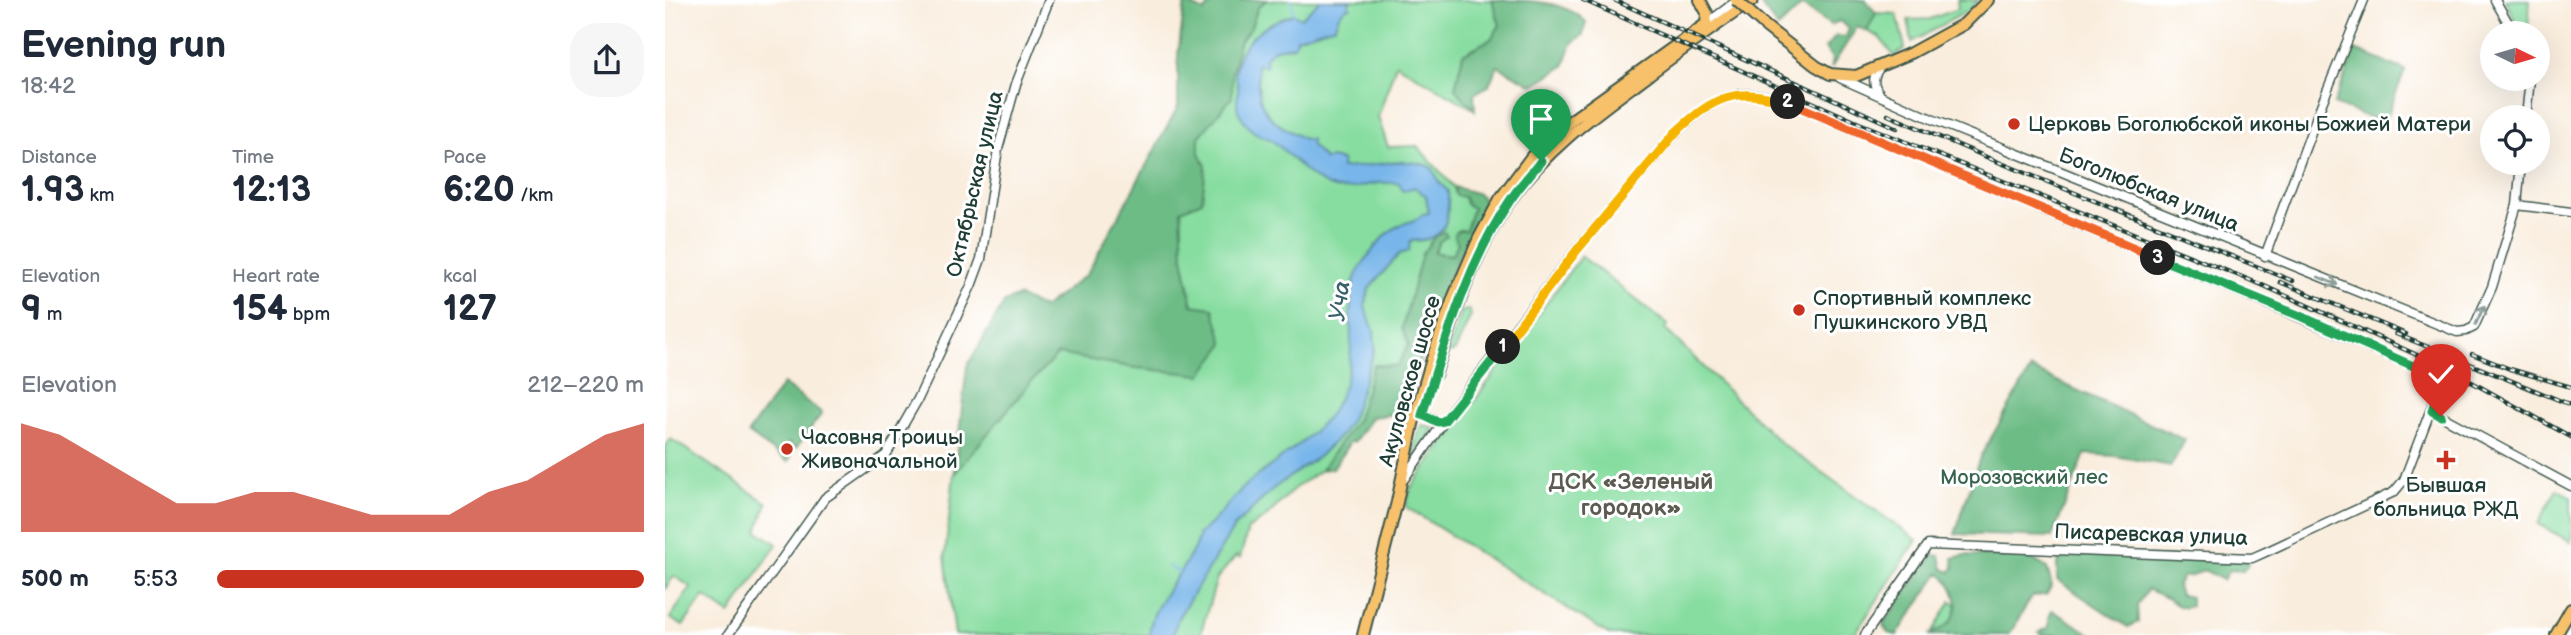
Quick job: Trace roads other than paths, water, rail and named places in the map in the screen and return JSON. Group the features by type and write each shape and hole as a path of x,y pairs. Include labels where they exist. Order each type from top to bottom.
{"main road":[{"path":"1700,0 1707,13 1706,24"},
{"path":"1737,0 1816,66 1830,74 1856,76 1964,24 1988,0"},
{"name":"Акуловское шоссе","path":"1419,413 1486,243 1510,200 1541,161 1573,131 1704,33 1753,0"},
{"name":"Акуловское шоссе","path":"1363,635 1419,413 1454,296 1479,238 1500,199 1532,156 1573,119 1706,24"},
{"path":"2556,635 2571,609"}],"street":[{"name":"Октябрьская улица","path":"728,635 825,498 886,455 918,399 981,259 998,149 1016,84 1049,0"},
{"name":"Акуловское шоссе","path":"1706,24 1737,0"},
{"path":"2265,256 2364,0"},
{"path":"2495,0 2507,21"},
{"path":"1880,95 1874,87 1874,79 1881,66"},
{"name":"Боголюбская улица","path":"1830,74 1934,120 2457,332 2474,327 2492,288 2517,205"},
{"name":"Писаревская улица","path":"1444,421 1577,250 1663,148 1692,117 1730,96 1749,94 1787,102 2305,318 2436,377 2438,383 2432,411 2404,480 2394,492 2252,558 1928,545 1865,635"},
{"path":"2520,175 2517,205 2571,212"},
{"path":"2432,411 2571,486"},
{"path":"1419,413 1438,422 1444,421"},
{"path":"1400,484 1444,421"}],"water":[{"path":"1320,0 1351,0 1348,4 1350,7 1340,14 1335,26 1296,38 1295,45 1290,47 1271,51 1264,60 1267,64 1265,67 1257,63 1259,93 1266,112 1280,125 1306,140 1311,139 1311,145 1325,160 1331,158 1342,161 1341,168 1411,162 1432,168 1439,182 1448,191 1446,220 1443,228 1432,238 1410,241 1409,251 1399,254 1369,289 1365,307 1374,331 1375,348 1352,418 1341,435 1318,457 1274,488 1235,526 1178,618 1173,635 1150,635 1156,610 1189,558 1199,533 1247,484 1304,441 1332,410 1342,391 1349,368 1351,303 1356,276 1373,250 1389,233 1400,225 1429,213 1426,196 1414,187 1403,191 1399,183 1375,183 1344,189 1325,184 1309,174 1274,142 1254,132 1238,111 1235,72 1242,50 1255,34 1273,22 1294,14 1301,18"}],"waterway":[{"path":"1291,0 1294,14"},
{"path":"1168,566 1179,572"}],"railway":[{"path":"1583,0 1859,123 2262,285 2448,369 2571,437"},
{"path":"1614,0 1897,128"},
{"path":"1888,115 2293,281"},
{"path":"2280,282 2406,334"},
{"path":"2396,334 2571,405"},
{"path":"2472,354 2510,369 2571,387"}],"place":[{"name":"Церковь Боголюбской иконы Божией Матери","path":"2014,124"},
{"name":"Спортивный комплекс Пушкинского УВД","path":"1799,310"},
{"name":"Часовня Троицы Живоначальной","path":"787,449"},
{"name":"Бывшая больница РЖД","path":"2446,460"}],"district":[{"name":"ДСК «Зеленый городок»","path":"1631,495"}],"water label":[{"name":"Уча","path":"1340,301"}],"park label":[{"name":"Морозовский лес","path":"2024,477"}]}
